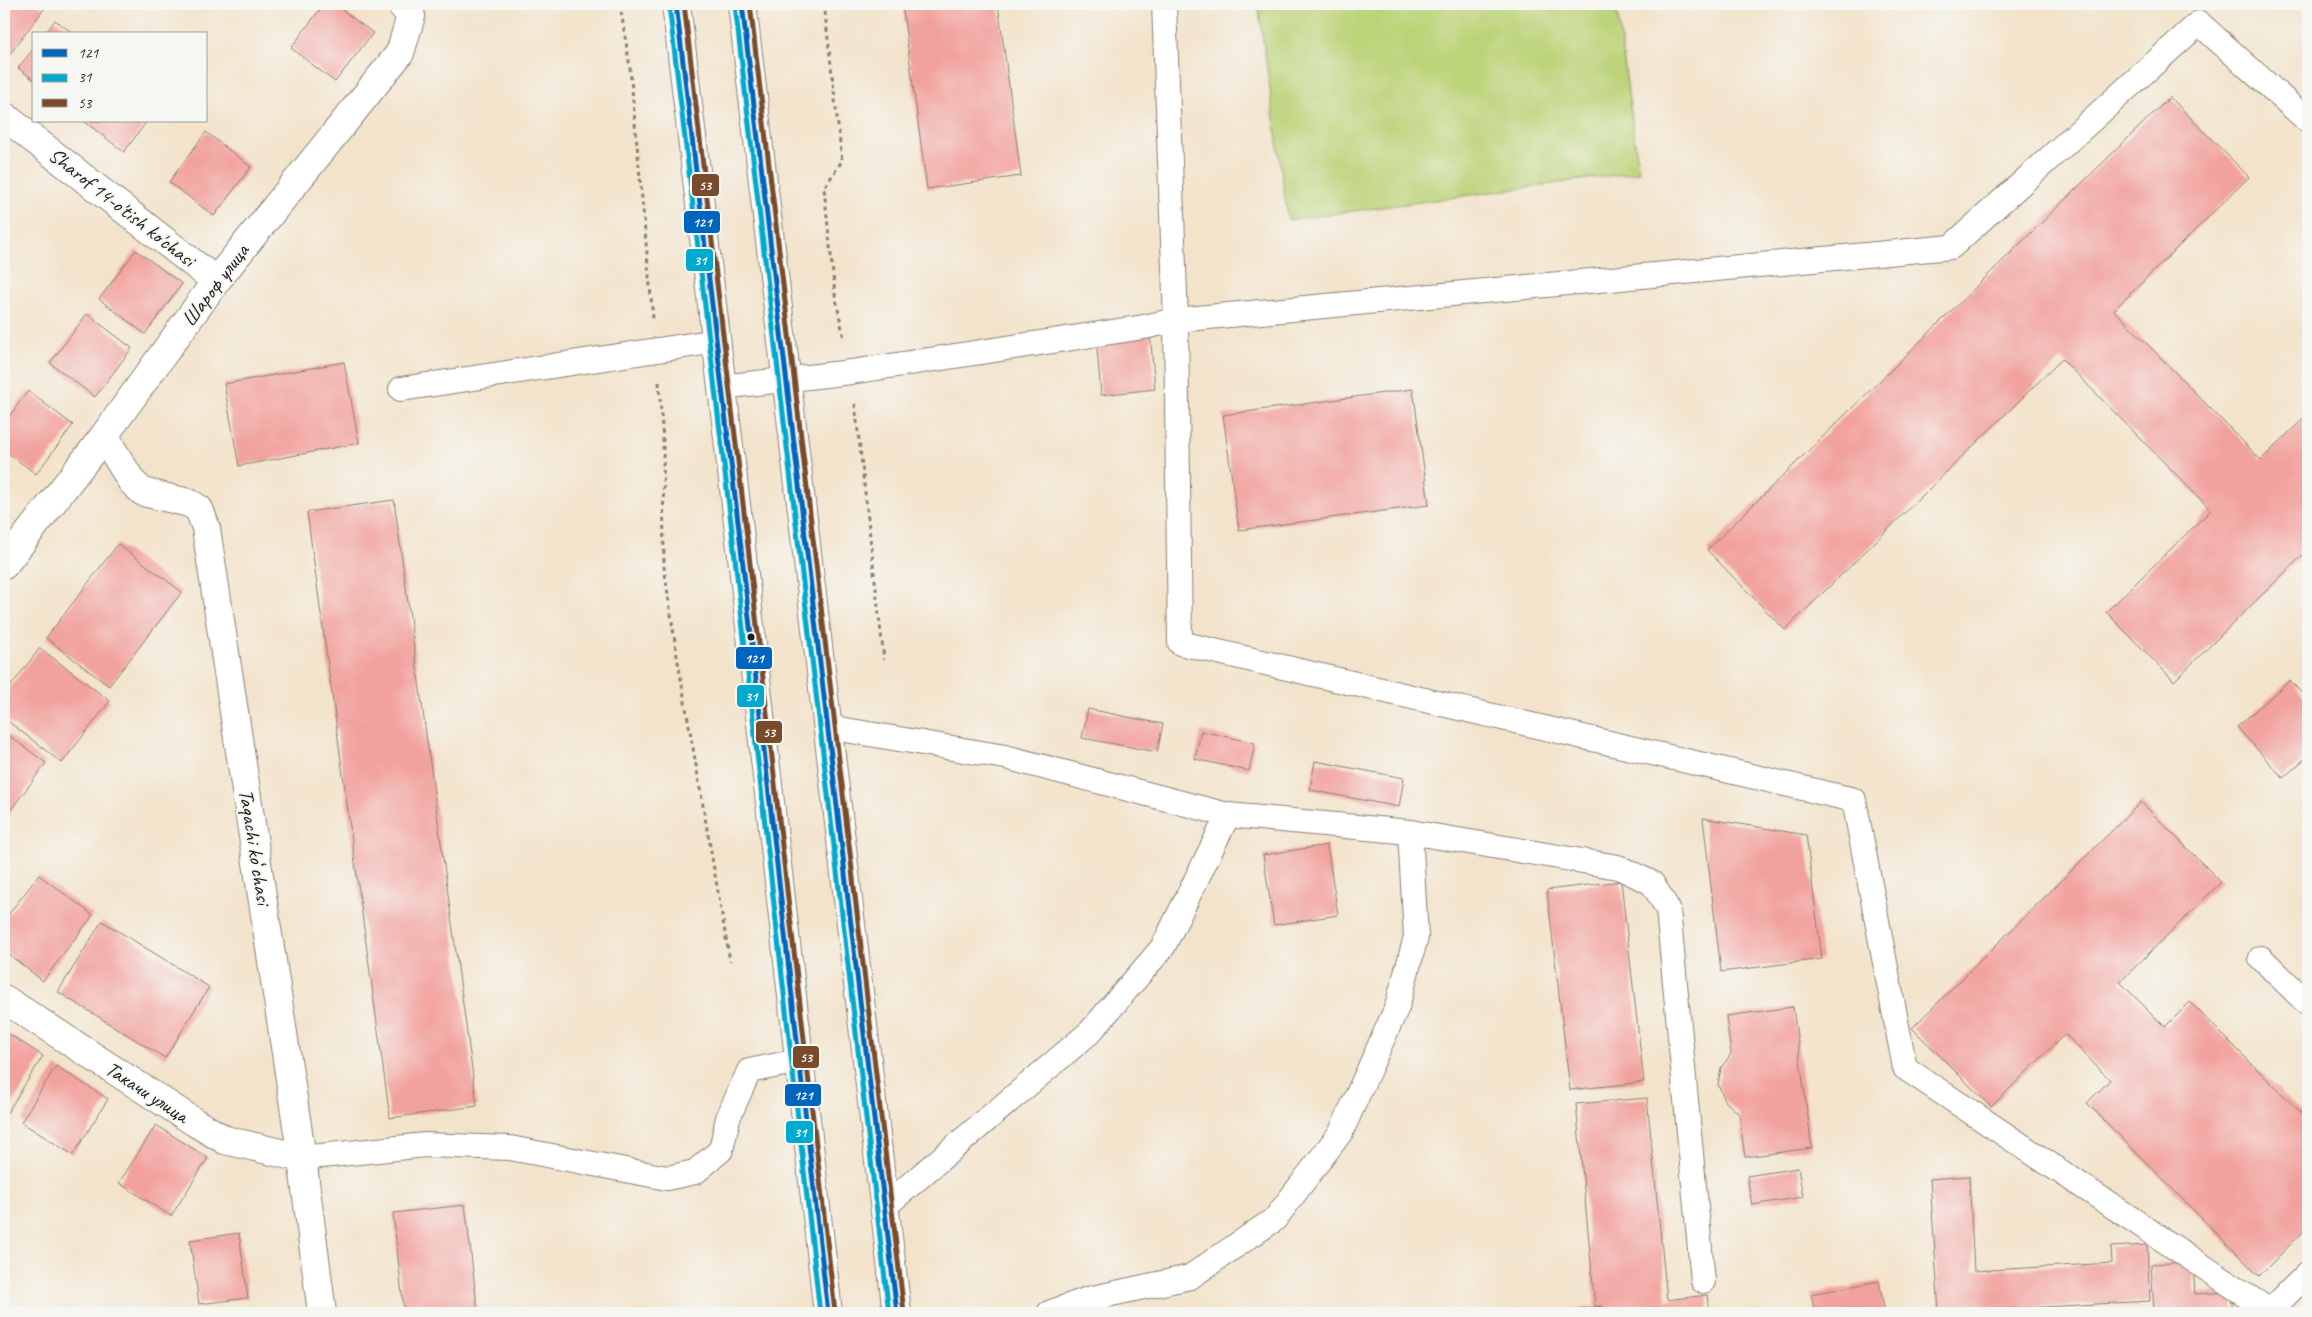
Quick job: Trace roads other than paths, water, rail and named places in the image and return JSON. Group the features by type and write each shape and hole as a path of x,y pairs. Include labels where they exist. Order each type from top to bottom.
{"main road":[{"name":"Шароф улица","path":"4,565 104,436 216,280 400,53 411,16 401,4"},
{"path":"676,4 717,341 828,1313"},
{"path":"742,4 897,1313"},
{"name":"Sharof 14-o'tish ko'chasi","path":"4,116 216,280"},
{"name":"Taqachi koʻchasi","path":"104,436 132,482 143,492 189,503 199,510 206,528 302,1158 322,1313"},
{"name":"Такачи улица","path":"4,999 225,1140 302,1158"}],"lane":[{"path":"1164,4 1176,320 1180,643 1854,800 1905,1068 2270,1311 2308,1273"},
{"path":"722,387 851,372 1144,327 1176,320 1951,248 2198,23 2308,121"},
{"path":"401,389 717,341"},
{"path":"828,727 1005,757 1228,815 1410,832 1618,867 1652,883 1668,909 1702,1282"},
{"path":"884,1207 1090,1032 1163,948 1228,815"},
{"path":"1049,1313 1088,1299 1190,1278 1275,1219 1323,1156 1341,1132 1397,1007 1416,937 1410,832"},
{"path":"2261,958 2308,1004"},
{"path":"302,1158 425,1145 510,1148 666,1178 695,1172 721,1150 728,1118 749,1071 799,1061"}]}
